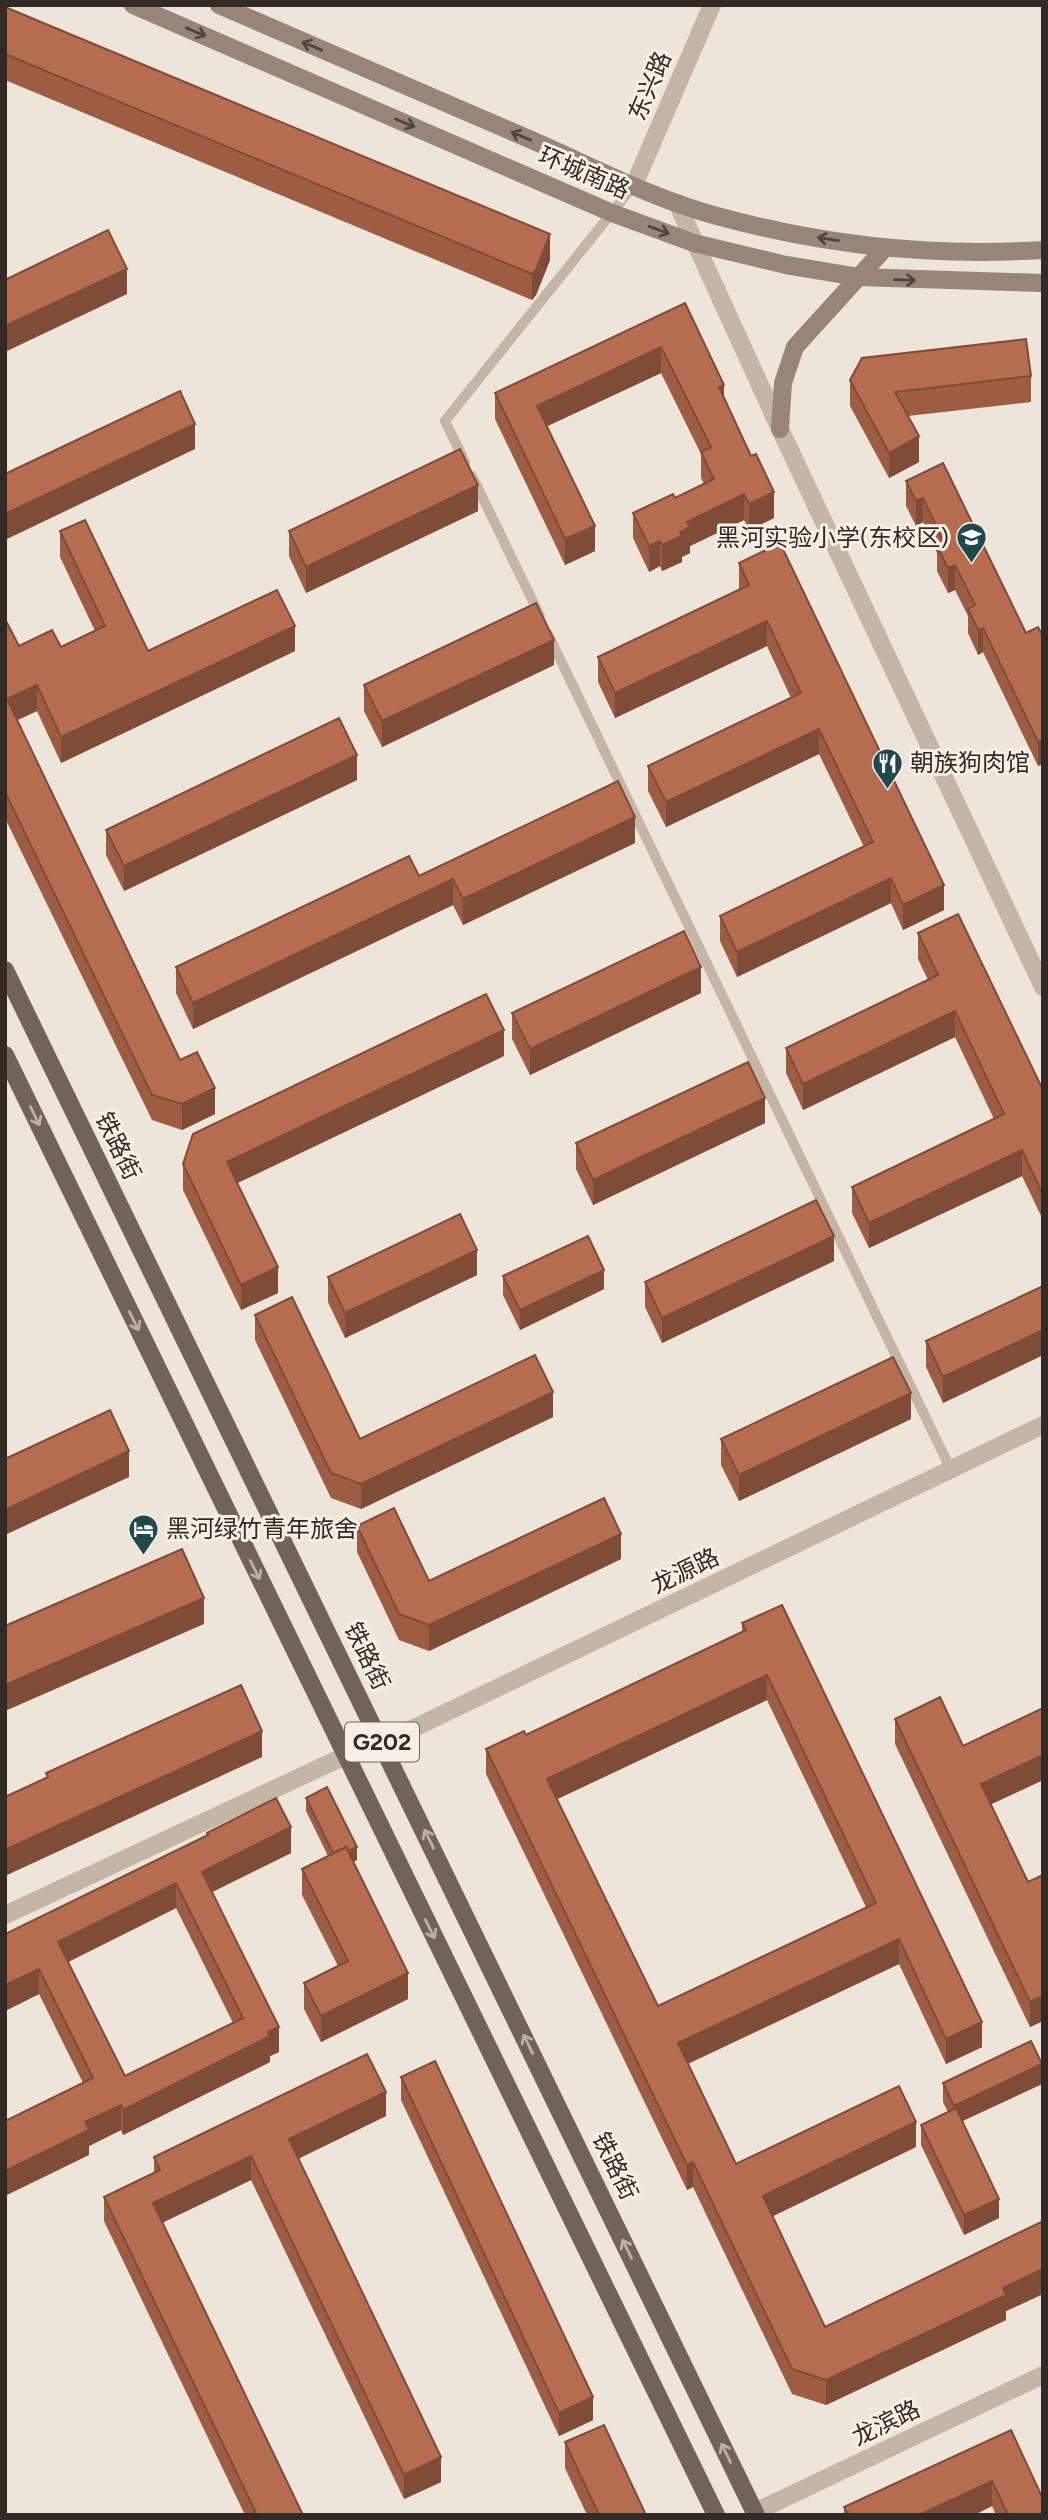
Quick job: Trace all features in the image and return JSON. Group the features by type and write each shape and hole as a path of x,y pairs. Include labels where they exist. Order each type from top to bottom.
{"main road":[{"name":"环城南路","path":"133,5 612,213 694,243 786,265 858,277 1043,283"},
{"name":"环城南路","path":"219,5 634,186 716,216 795,234 885,248 967,253 1043,250"},
{"path":"780,429 783,383 795,347 885,248"},
{"name":"铁路街","path":"5,970 383,1743 754,2514"},
{"name":"G202","path":"5,1055 716,2515"}],"street":[{"name":"东兴路","path":"634,186 712,5"},
{"path":"677,203 780,429 1043,987"},
{"name":"龙源路","path":"5,1915 345,1756 383,1743 1043,1425"},
{"name":"龙滨路","path":"754,2514 1043,2375"}],"lane":[{"path":"634,186 445,421 951,1470"}],"building":[{"path":"5,7 550,234 536,270 532,274 5,54"},
{"path":"108,230 127,269 5,326 5,280"},
{"path":"685,303 724,385 719,387 751,456 756,454 774,492 749,504 744,494 687,522 690,527 680,532 682,536 662,545 660,541 649,546 633,513 673,494 675,498 714,479 701,452 711,447 661,347 537,406 595,526 565,539 495,393"},
{"path":"1026,339 1031,376 895,392 919,436 889,453 850,380 862,358"},
{"path":"180,391 195,424 5,514 5,474"},
{"path":"460,449 478,485 306,567 289,531"},
{"path":"943,463 1026,633 1038,627 1043,634 1043,739 1038,742 983,628 978,630 968,609 975,605 955,565 948,568 937,546 944,543 923,498 916,501 906,481"},
{"path":"85,520 148,651 277,590 295,626 61,737 37,685 7,699 180,1060 197,1052 215,1088 182,1104 152,1095 5,792 5,619 19,646 52,630 61,647 105,626 60,531"},
{"path":"780,543 944,885 903,905 891,878 737,952 720,916 873,842 819,729 666,802 648,766 801,693 767,621 615,693 598,657 749,585 739,563"},
{"path":"536,603 554,640 382,721 364,685"},
{"path":"339,718 357,755 124,866 106,830"},
{"path":"618,781 635,817 463,899 453,879 193,1003 176,967 409,856 419,876"},
{"path":"958,914 1043,1090 1043,1195 1022,1150 869,1223 852,1187 1004,1114 955,1011 803,1084 786,1048 938,975 918,933"},
{"path":"684,931 701,967 530,1049 512,1013"},
{"path":"486,994 504,1030 227,1162 278,1267 241,1285 183,1164 193,1134"},
{"path":"748,1062 765,1098 593,1180 576,1143"},
{"path":"816,1200 834,1236 662,1318 645,1282"},
{"path":"460,1214 477,1250 345,1313 328,1277"},
{"path":"588,1236 604,1270 520,1310 503,1276"},
{"path":"1043,1286 1043,1330 943,1377 926,1341"},
{"path":"292,1297 360,1439 535,1355 553,1392 361,1484 331,1473 255,1315"},
{"path":"893,1357 911,1393 739,1475 721,1439"},
{"path":"110,1410 129,1451 5,1510 5,1459"},
{"path":"604,1498 621,1534 429,1625 399,1614 357,1526 394,1508 429,1581"},
{"path":"182,1549 204,1598 5,1685 5,1626"},
{"path":"782,1605 982,2022 946,2039 899,1939 678,2043 736,2164 899,2086 916,2122 763,2196 825,2327 1043,2221 1043,2269 1003,2288 1006,2295 826,2380 792,2369 693,2162 687,2165 486,1749 524,1731 526,1735 746,1630 742,1623","holes":["767,1675 876,1903 658,2006 547,1779"]},
{"path":"241,1685 262,1731 5,1850 5,1797 48,1777 46,1773"},
{"path":"940,1697 963,1746 1043,1708 1043,1755 981,1784 1028,1882 1043,1875 1043,1996 1030,2002 895,1719"},
{"path":"327,1787 357,1847 348,1851 346,1847 333,1853 306,1798"},
{"path":"276,1798 291,1827 202,1872 279,2027 268,2032 270,2036 123,2110 121,2105 85,2122 89,2130 5,2171 5,2121 93,2078 39,1969 5,1985 5,1934 208,1835 207,1833","holes":["176,1883 243,2018 125,2076 58,1942"]},
{"path":"346,1847 408,1973 321,2016 304,1983 348,1961 302,1869"},
{"path":"1031,2041 1042,2064 954,2106 943,2083"},
{"path":"367,2054 386,2092 289,2139 441,2457 404,2475 251,2156 153,2203 303,2515 257,2515 104,2197 160,2170 154,2157"},
{"path":"435,2061 593,2397 559,2413 401,2077"},
{"path":"956,2108 999,2199 964,2215 921,2125"},
{"path":"604,2425 646,2515 599,2515 565,2442"},
{"path":"1011,2430 1043,2499 1043,2515 1008,2515 992,2481 919,2515 848,2515 844,2507"}],"place":[{"name":"黑河实验小学(东校区)","path":"972,565"},
{"name":"朝族狗肉馆","path":"887,790"},
{"name":"黑河绿竹青年旅舍","path":"143,1556"}]}
